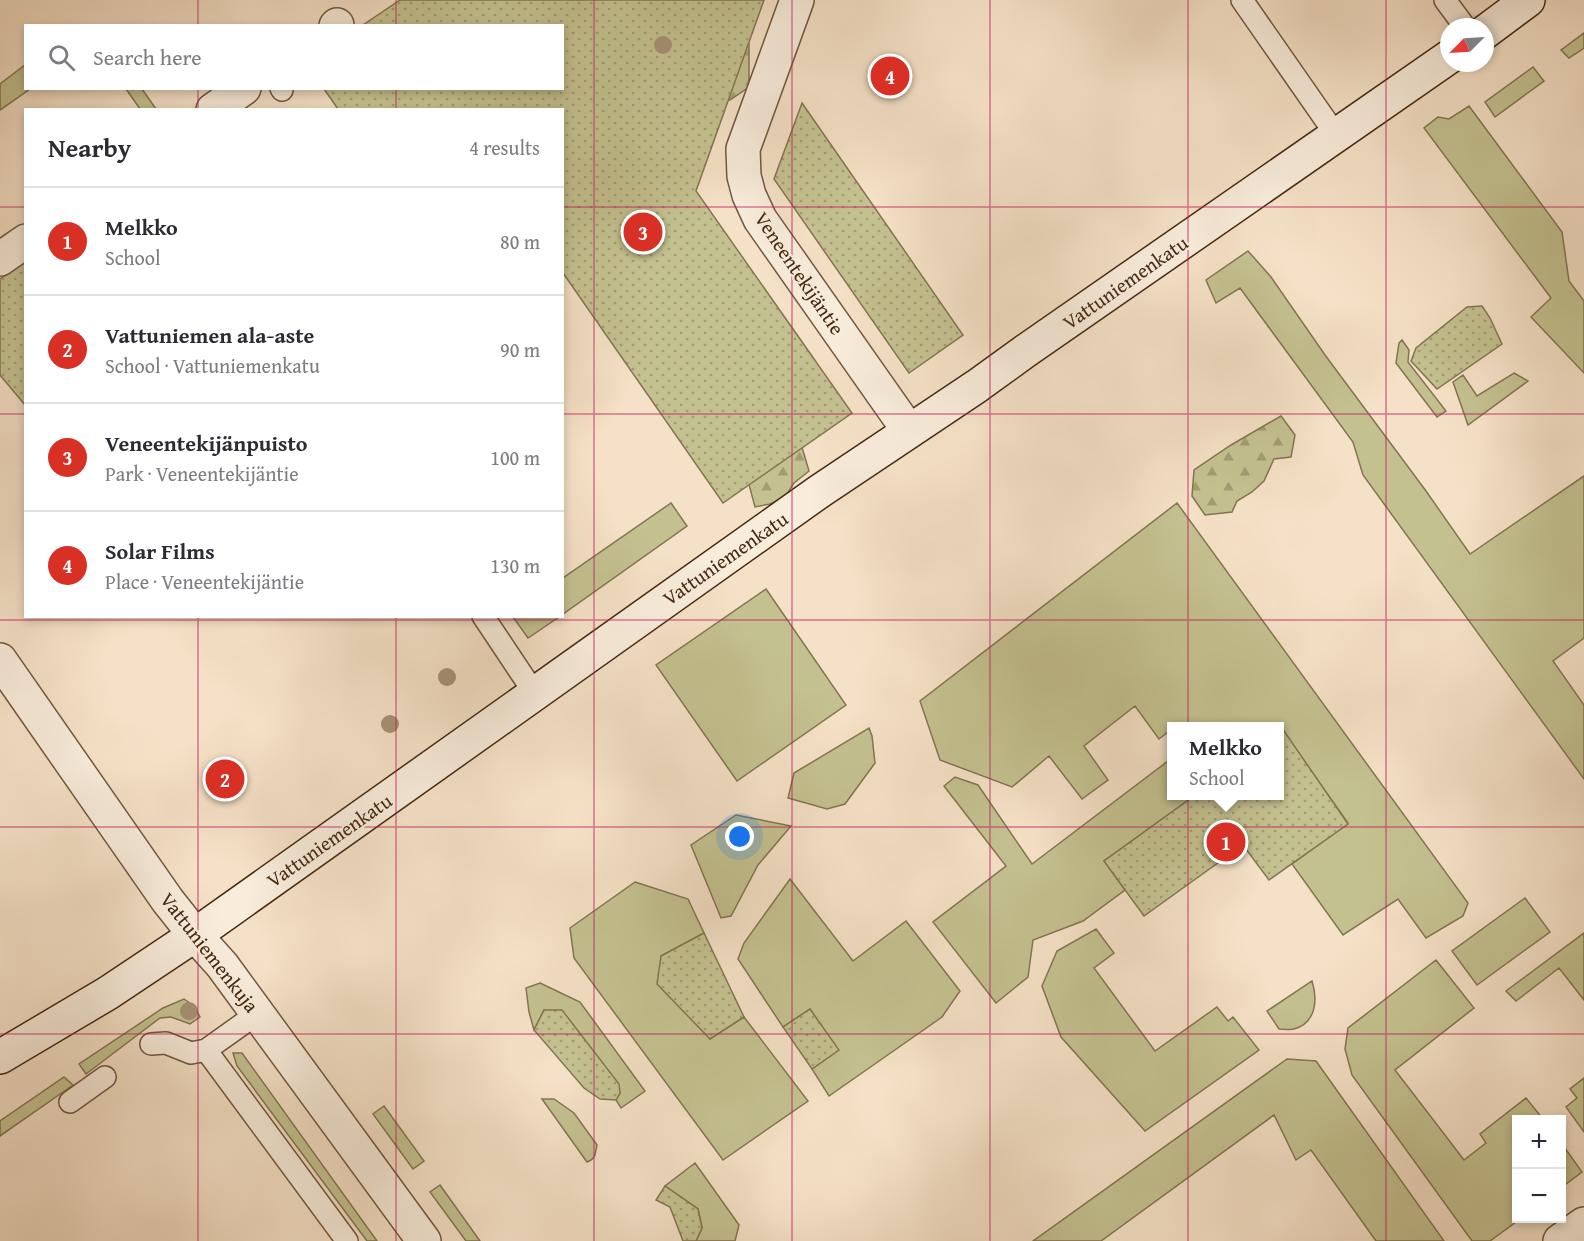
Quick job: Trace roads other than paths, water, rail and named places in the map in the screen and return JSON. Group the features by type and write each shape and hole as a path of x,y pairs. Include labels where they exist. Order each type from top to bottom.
{"street":[{"name":"Veneentekijäntie","path":"797,0 743,149 744,176 749,195 760,219 909,431"},
{"path":"1494,25 1528,0"},
{"name":"Vattuniemenkatu","path":"0,1057 108,993 195,935 820,491 977,386 1440,63"},
{"path":"216,108 241,90"},
{"path":"0,259 24,241"},
{"name":"Vattuniemenkuja","path":"0,660 168,901 222,965 424,1241"},
{"path":"1560,1241 1584,1224"}],"lane":[{"path":"1242,0 1336,135"},
{"path":"1445,0 1458,18"},
{"path":"484,618 535,694"},
{"path":"151,1044 166,1043 191,1053 206,1050 258,1013"},
{"path":"206,1050 347,1241"},
{"path":"70,1102 105,1077"}],"place":[{"name":"Solar Films","path":"890,76"},
{"name":"Veneentekijänpuisto","path":"643,232"},
{"name":"Vattuniemen ala-aste","path":"225,779"},
{"name":"Melkko","path":"1226,842"}]}
